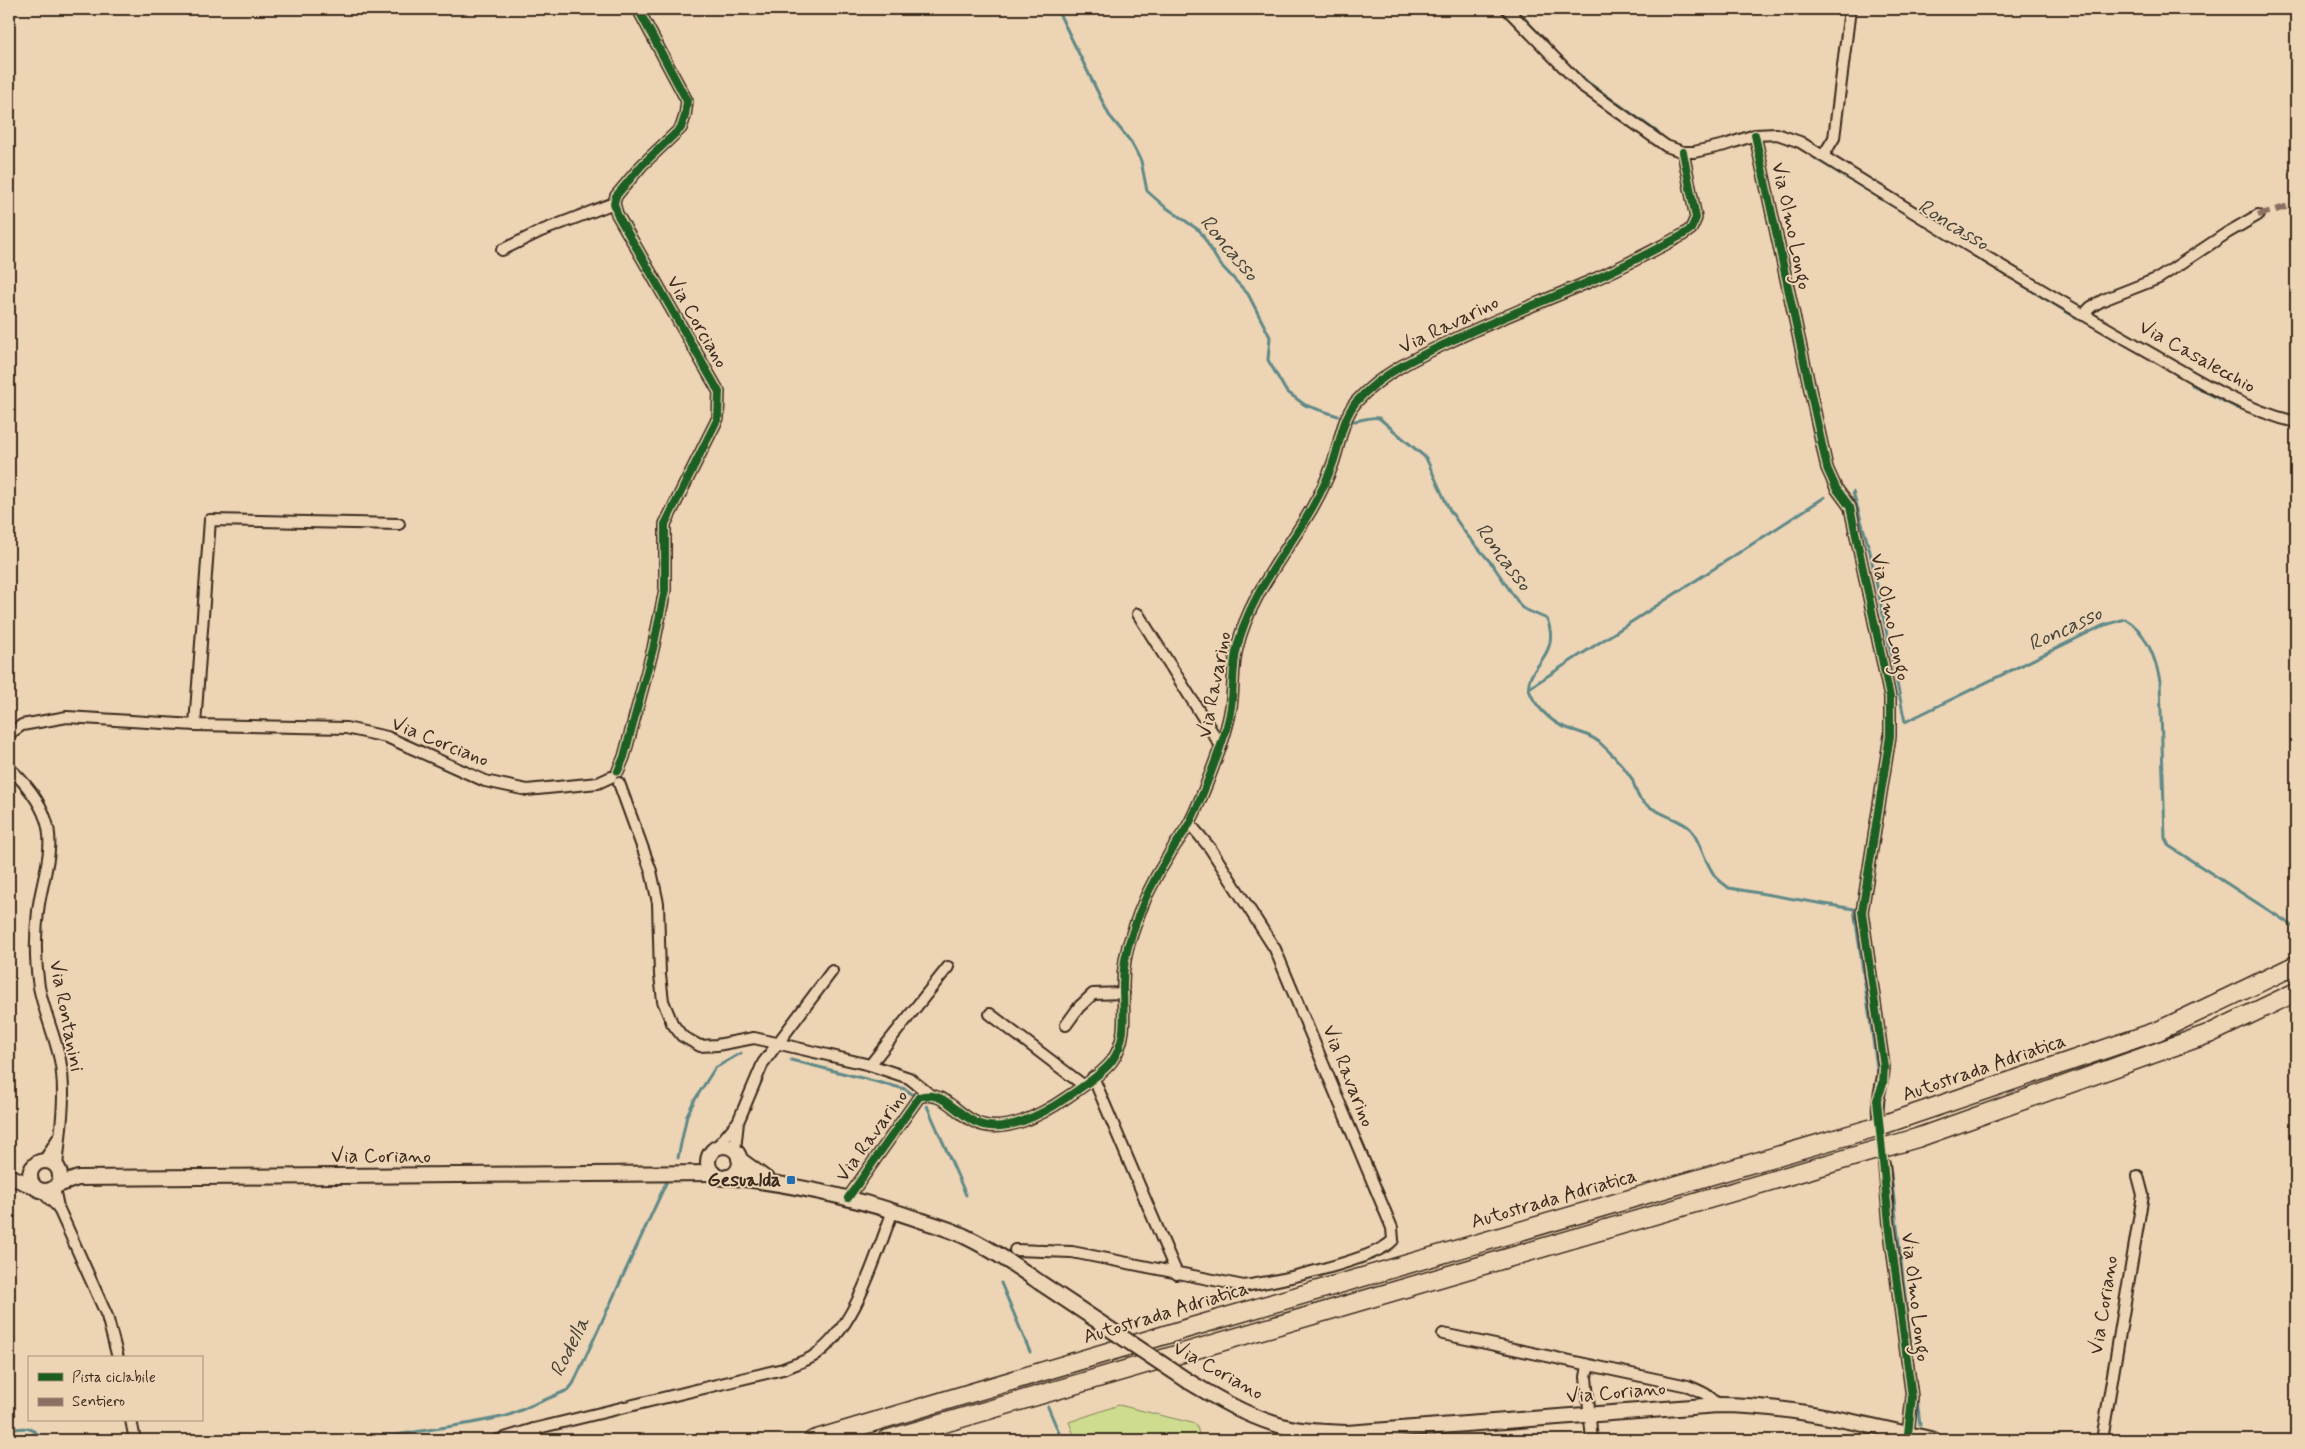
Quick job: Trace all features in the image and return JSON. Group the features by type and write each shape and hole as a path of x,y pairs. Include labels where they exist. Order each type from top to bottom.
{"highway":[{"name":"Autostrada Adriatica","path":"813,1440 1184,1329 1873,1128 2158,1031 2296,965"},
{"path":"886,1440 1917,1138 2211,1033 2296,992"}],"main road":[{"path":"684,1174 713,1151 726,1146 737,1155 735,1173 720,1175 708,1165 713,1151"},
{"name":"Via Coriano","path":"737,1155 770,1181"},
{"name":"Via Coriano","path":"9,1176 78,1178 684,1174 720,1175 770,1181 848,1198 963,1235 1007,1260 1188,1382 1256,1417 1300,1430 1347,1432 1588,1416 1718,1405 1751,1405 1807,1413 1934,1440"}],"street":[{"path":"502,250 541,231 614,203 616,196 642,165 681,128 687,101 638,9"},
{"path":"1507,9 1582,85 1666,146 1683,152"},
{"path":"1823,156 1834,138 1850,9"},
{"name":"Via Casalecchio","path":"1683,152 1694,152 1725,145 1755,135 1776,134 1800,142 2083,315 2240,403 2279,418 2296,422"},
{"name":"Via Olmo Longo","path":"1755,135 1827,468 1836,488 1850,507 1890,697 1890,736 1862,912 1884,1067 1883,1084 1877,1100 1878,1115"},
{"name":"Via Ravarino","path":"848,1198 919,1097 928,1094 943,1099 974,1122 987,1126 1002,1127 1044,1111 1064,1099 1110,1065 1119,1051 1124,1017 1127,952 1132,932 1158,874 1190,824 1221,746 1231,709 1236,651 1248,612 1320,493 1332,465 1343,426 1354,404 1376,384 1408,361 1478,328 1594,280 1681,236 1691,229 1696,218 1683,152"},
{"name":"Via Corciano","path":"9,734 22,725 67,717 195,725 346,728 387,737 485,781 527,790 598,783 616,777 624,757 653,649 665,590 665,524 718,418 719,392 617,214 614,203"},
{"path":"2083,315 2091,307 2103,300 2159,278 2226,233 2258,215"},
{"path":"195,725 210,520 399,524"},
{"name":"Via Ravarino","path":"1138,614 1221,746"},
{"name":"Via Rontanini","path":"9,768 18,776 35,799 47,821 47,862 38,911 36,950 40,987 60,1061 63,1102 60,1135 47,1177 58,1207 107,1316 117,1356"},
{"path":"616,777 651,871 658,902 663,1001 672,1023 682,1036 700,1046 717,1045 754,1038 870,1065 910,1078 928,1094"},
{"name":"Via Ravarino","path":"1177,1274 1244,1286 1267,1283 1360,1257 1388,1246 1393,1240 1392,1228 1286,971 1269,937 1210,848 1190,824"},
{"path":"870,1065 948,967"},
{"path":"713,1151 738,1122 762,1063 832,971"},
{"path":"1066,1025 1078,1007 1093,994 1124,993"},
{"path":"990,1014 1083,1085"},
{"path":"1092,1077 1177,1274"},
{"path":"737,1155 738,1122"},
{"name":"Via Olmo Longo","path":"1884,1164 1889,1224 1912,1397 1908,1434"},
{"name":"Via Coriano","path":"2102,1440 2143,1195 2138,1176"},
{"path":"498,1440 534,1428 783,1369 812,1357 832,1340 848,1318 893,1211"},
{"path":"1015,1250 1072,1252 1177,1274"},
{"name":"Via Coriano","path":"1443,1334 1688,1386 1712,1397 1718,1405"},
{"path":"1588,1366 1586,1377 1588,1416 1592,1440"},
{"path":"130,1422 134,1440"},
{"path":"534,1428 537,1440"}],"green space":[{"path":"1119,1405 1196,1424 1201,1440 1076,1440 1069,1422"}],"waterway":[{"name":"Roncasso","path":"1057,9 1109,115 1131,142 1141,161 1147,191 1164,206 1200,231 1219,263 1248,294 1270,337 1268,360 1286,391 1305,405 1338,416"},
{"name":"Roncasso","path":"1516,9 1544,40"},
{"name":"Roncasso","path":"1569,66 1589,83 1660,134"},
{"name":"Roncasso","path":"1816,159 2075,317"},
{"name":"Roncasso","path":"2192,385 2239,409"},
{"name":"Roncasso","path":"1352,421 1379,418 1426,458 1449,509 1466,534 1492,564 1522,608 1547,619 1550,642 1547,652 1532,674 1529,681 1529,689 1534,700 1553,721 1591,737 1617,759 1629,774 1638,796 1646,805 1683,823 1692,831 1715,876 1729,888 1854,909 1878,1074"},
{"name":"Roncasso","path":"1853,492 1870,552 1905,722 2102,626 2125,619 2139,630 2149,646 2160,681 2165,838 2169,846 2296,928"},
{"name":"Roncasso","path":"1529,688 1825,497"},
{"name":"Rodella","path":"678,1158 687,1115 694,1101 715,1068 741,1053"},
{"name":"Rodella","path":"791,1060 905,1089 912,1094"},
{"name":"Rodella","path":"927,1106 966,1195"},
{"name":"Roncasso","path":"1890,1166 1920,1425"},
{"name":"Rodella","path":"364,1440 507,1416 568,1390 573,1384 666,1183"},
{"name":"Rodella","path":"1001,1283 1030,1352"},
{"name":"Rodella","path":"1048,1407 1062,1440"},
{"name":"Rodella","path":"9,1430 19,1428 32,1430 43,1440"}],"tunnel":[{"path":"1879,1123 1884,1164"}],"marked path":[{"path":"2258,215 2296,204"}],"cycle path":[{"path":"618,771 624,757 653,649 665,590 665,524 718,418 719,392 617,214 614,203 616,196 642,165 681,128 687,101 638,9"},
{"path":"1755,135 1827,468 1836,488 1850,507 1890,697 1890,736 1862,912 1884,1067 1883,1084 1877,1100 1889,1224 1912,1397 1908,1434"},
{"path":"848,1198 919,1097 927,1095 942,1099 968,1118 986,1126 1010,1125 1034,1116 1057,1104 1090,1081 1112,1061 1123,1034 1123,985 1130,940 1139,914 1157,875 1187,828 1219,751 1230,712 1235,655 1245,623 1268,577 1311,510 1323,487 1333,463 1344,423 1351,409 1376,383 1411,361 1485,326 1604,275 1681,236 1691,229 1696,218 1683,152"}],"place":[{"name":"Gesualda","path":"791,1180"}]}
